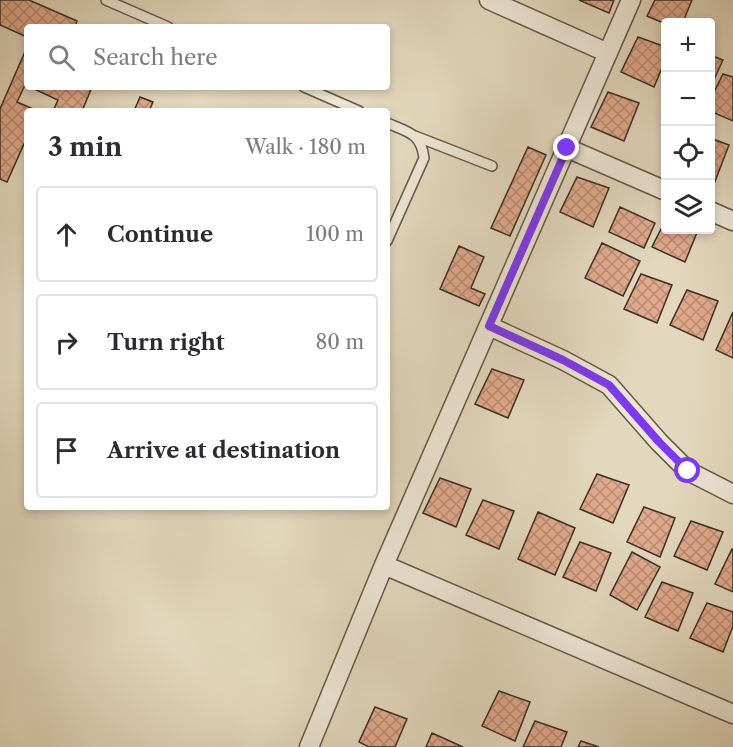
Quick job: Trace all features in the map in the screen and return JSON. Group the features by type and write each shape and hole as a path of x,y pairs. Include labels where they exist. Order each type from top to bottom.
{"street":[{"path":"489,0 608,53"},
{"path":"309,747 384,565 631,0"},
{"path":"567,148 661,189"},
{"path":"715,213 733,220"},
{"path":"489,326 563,360 609,385 688,471 733,494"},
{"path":"384,565 733,714"}],"lane":[{"path":"106,0 161,24"},
{"path":"311,90 352,108"},
{"path":"390,124 492,166"},
{"path":"390,234 424,158 423,146 415,136"}],"building":[{"path":"0,0 29,0 77,21 76,24 24,24 24,36 0,25"},
{"path":"579,0 614,0 609,13"},
{"path":"655,0 692,0 685,18 661,18 661,22 647,16"},
{"path":"638,37 661,45 661,70 654,87 621,72"},
{"path":"24,54 24,87 17,102 31,108 24,108 24,144 7,182 0,179 0,109"},
{"path":"715,57 723,60 715,77"},
{"path":"723,74 733,77 733,121 715,113 715,90"},
{"path":"36,90 91,90 83,108 54,108 58,100"},
{"path":"608,92 639,103 624,141 591,127"},
{"path":"140,97 153,102 150,108 135,108"},
{"path":"715,140 729,145 715,181"},
{"path":"528,147 546,155 510,236 491,228"},
{"path":"577,177 609,188 593,227 560,212"},
{"path":"620,207 655,223 644,248 609,232"},
{"path":"661,229 661,234 696,234 685,262 652,247"},
{"path":"602,243 640,261 623,296 585,278"},
{"path":"459,246 484,257 471,288 485,294 479,306 440,289"},
{"path":"641,274 672,285 657,323 624,309"},
{"path":"687,290 718,301 703,340 670,325"},
{"path":"733,312 733,358 716,350"},
{"path":"492,369 524,380 508,418 475,404"},
{"path":"597,474 629,485 613,523 580,509"},
{"path":"440,478 471,489 456,527 423,513"},
{"path":"483,500 514,511 499,549 466,535"},
{"path":"644,507 675,518 660,557 627,542"},
{"path":"538,512 575,528 555,575 518,559"},
{"path":"691,521 723,532 707,570 674,556"},
{"path":"580,542 611,553 596,591 563,577"},
{"path":"733,549 733,592 715,584"},
{"path":"632,552 660,567 637,610 610,595"},
{"path":"662,582 693,593 678,631 645,617"},
{"path":"707,603 733,612 733,626 723,652 690,638"},
{"path":"499,691 530,702 515,741 482,726"},
{"path":"375,707 407,719 395,747 369,747 359,742"},
{"path":"535,721 567,732 561,747 523,747"},
{"path":"432,733 463,747 426,747"},
{"path":"581,741 599,747 578,747"}],"route":[{"path":"567,148 489,326 563,360 609,385 688,471"}]}
